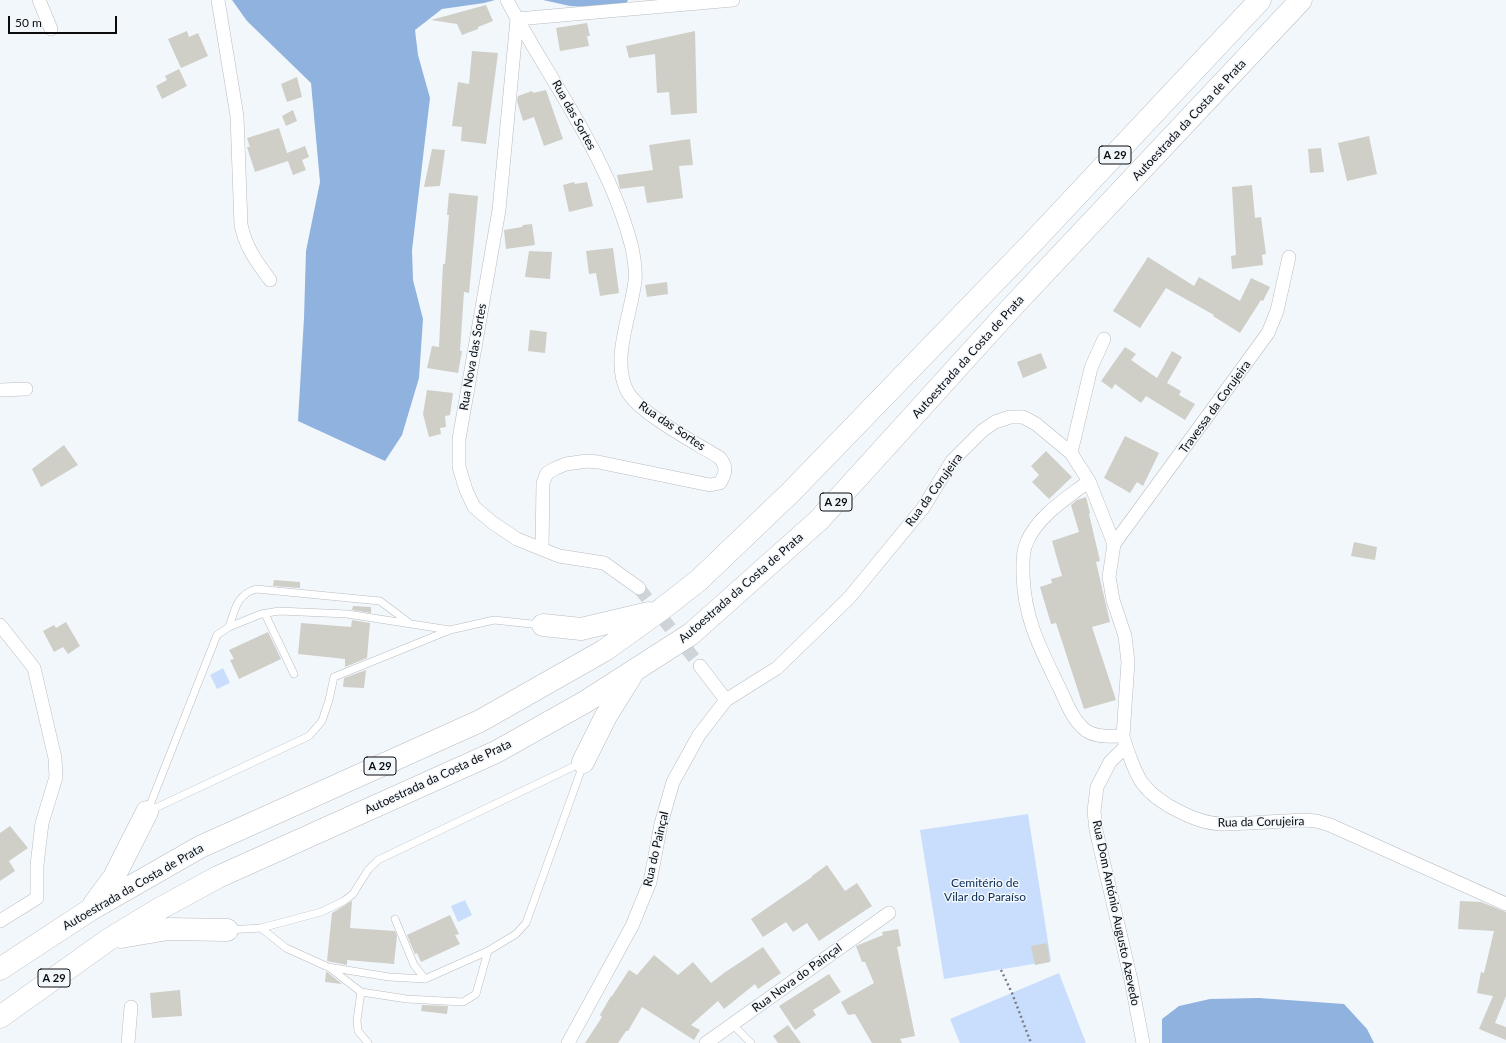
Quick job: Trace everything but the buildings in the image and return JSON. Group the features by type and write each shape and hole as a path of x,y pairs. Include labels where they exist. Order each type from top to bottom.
{"highway":[{"name":"Autoestrada da Costa de Prata","path":"0,969 90,910 200,847 480,721 605,650 662,609 699,580 796,486 1032,243 1260,0"},
{"name":"Autoestrada da Costa de Prata","path":"0,1017 108,940 159,908 218,877 496,752 585,702 691,634 819,520 1014,305 1302,0"},
{"path":"543,625 581,629 662,609"},
{"path":"583,762 606,716 632,673"},
{"path":"90,910 114,877 147,812"},
{"path":"108,940 168,929 227,930"}],"street":[{"path":"39,0 51,29"},
{"path":"218,0 237,116 241,225 252,256 270,280"},
{"path":"507,0 517,19 733,0"},
{"name":"Rua Nova das Sortes","path":"517,19 499,210 458,439 459,467 466,490 474,506 492,523 517,539 559,556 604,563 639,588"},
{"name":"Rua das Sortes","path":"517,19 580,124 608,180 624,220 633,250 635,280 621,353 622,378 628,392 645,411 720,458 725,465 725,474 720,483 710,485 598,462 577,462 556,468 547,473 543,483 542,549"},
{"name":"Travessa da Corujeira","path":"1114,544 1268,333 1277,311 1290,257"},
{"path":"1072,452 1091,368 1104,339"},
{"path":"0,390 26,389"},
{"name":"Rua da Corujeira","path":"726,700 777,668 849,598 923,508 952,460 982,430 995,422 1010,417 1023,417 1036,424 1072,452 1089,481 1114,544 1109,577 1113,600 1125,636 1128,662 1124,741 1142,783 1157,798 1180,812 1197,819 1221,824 1303,820 1316,821 1330,825 1506,904"},
{"path":"1089,481 1041,520 1032,531 1025,546 1022,563 1025,600 1029,621 1036,640 1071,712 1082,728 1090,734 1124,741"},
{"path":"0,625 34,668 55,758 56,777 42,823 37,865 37,898 0,921"},
{"path":"700,666 726,700"},
{"name":"Rua do Painçal","path":"568,1043 632,926 650,882 661,824 673,782 699,735 726,700"},
{"name":"Rua Dom António Augusto Azevedo","path":"1124,741 1110,762 1097,787 1094,811 1096,830 1131,980 1141,1042"},
{"name":"Rua Nova do Painçal","path":"706,1043 888,913"},
{"path":"128,1043 131,1007"}],"lane":[{"path":"229,627 241,597 256,589 380,601 409,623"},
{"path":"147,812 217,635 229,627 265,614 279,611 347,614 450,630"},
{"path":"265,614 294,674"},
{"path":"147,812 309,736 322,721 329,700 334,677 450,630 494,620 543,625"},
{"path":"227,930 261,928 321,912 344,901 353,894 368,870 378,860 583,762"},
{"path":"328,967 389,977 425,979 488,951 516,934 526,923 583,762"},
{"path":"395,919 414,965 425,979"},
{"path":"261,928 286,948 328,967 361,992 407,999 463,1002 476,994 488,951"},
{"path":"361,992 358,1031 368,1043"},
{"path":"732,1025 751,1043"}],"path":[{"path":"1001,970 1012,993 1031,1043"}],"green space":[{"path":"223,668 230,683 217,689 210,675"},
{"name":"Cemitério de Vilar do Paraíso","path":"1028,814 1051,961 944,979 920,830"},
{"path":"465,900 472,915 458,922 451,906"},
{"path":"1059,973 1086,1043 960,1043 950,1019"}],"shaded area":[{"path":"232,0 495,0 442,9 415,30 418,55 430,98 412,250 413,280 423,319 419,378 402,435 385,461 298,421 306,251 320,182 311,83 247,21"},
{"path":"543,0 628,0 623,9 570,6"},
{"path":"1259,998 1344,1004 1367,1029 1374,1043 1162,1043 1162,1019 1179,1006 1210,999"}],"tunnel":[{"path":"639,588 700,666"}]}
